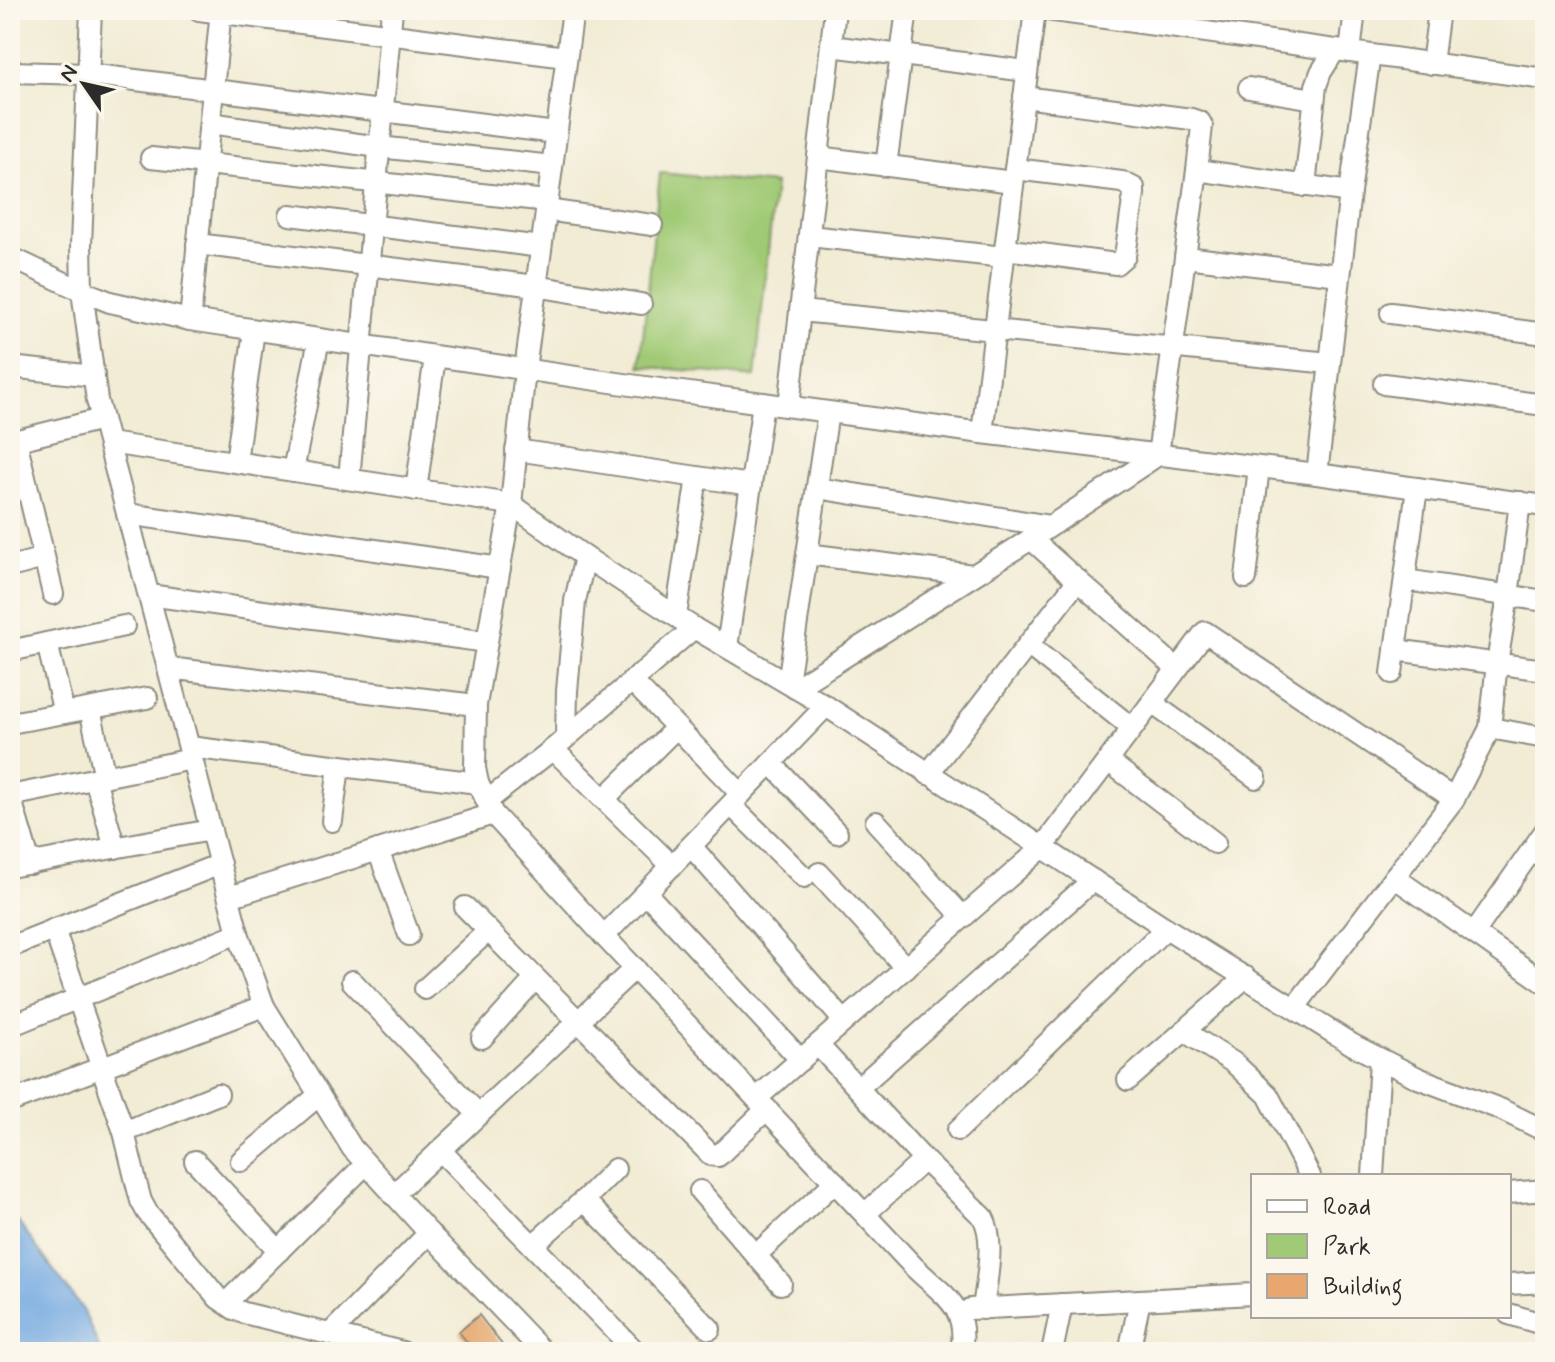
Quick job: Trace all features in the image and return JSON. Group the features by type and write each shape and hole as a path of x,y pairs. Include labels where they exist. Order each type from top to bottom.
{"street":[{"path":"91,10 81,244 82,291 94,376 102,419 238,933 264,1006 352,1148 543,1352"},
{"path":"199,10 566,57"},
{"path":"349,479 392,10"},
{"path":"573,10 525,370 511,504 476,705 475,768 486,799 604,936 958,1310 964,1334 961,1352"},
{"path":"789,406 835,10"},
{"path":"886,166 907,10"},
{"path":"982,433 1035,10"},
{"path":"1047,10 1102,14 1545,79"},
{"path":"1317,474 1350,192 1355,10"},
{"path":"1432,64 1439,10"},
{"path":"190,320 221,11"},
{"path":"831,46 1027,71"},
{"path":"1305,186 1317,80 1352,52"},
{"path":"10,72 88,74 556,133"},
{"path":"1249,88 1314,99"},
{"path":"792,685 1031,539 1158,455 1202,126 1196,120 1024,97"},
{"path":"210,123 379,147 552,166"},
{"path":"809,236 1116,264 1125,256 1134,194 1134,188 1122,182 886,166 818,157"},
{"path":"151,158 376,183 547,206 652,225"},
{"path":"1197,170 1350,192"},
{"path":"290,215 541,247"},
{"path":"197,244 536,286 641,304"},
{"path":"10,257 110,302 190,320 828,412 1545,506"},
{"path":"1185,257 1340,275"},
{"path":"800,311 1330,363"},
{"path":"1391,313 1545,334"},
{"path":"236,462 254,330"},
{"path":"293,471 319,339"},
{"path":"416,490 435,357"},
{"path":"10,367 94,376"},
{"path":"1384,384 1545,405"},
{"path":"727,647 763,403"},
{"path":"792,685 828,412"},
{"path":"53,594 13,441 102,419"},
{"path":"109,443 511,504 694,628 826,706 1166,928 1380,1060 1500,1109 1545,1131"},
{"path":"516,450 751,485"},
{"path":"1246,578 1259,467"},
{"path":"676,616 697,477"},
{"path":"817,488 1050,526"},
{"path":"1392,673 1417,488"},
{"path":"1295,1007 1454,799 1490,728 1520,502"},
{"path":"127,514 500,568"},
{"path":"1031,539 1177,669"},
{"path":"807,554 973,575"},
{"path":"585,557 575,601 559,743 604,799 672,866"},
{"path":"10,567 44,558"},
{"path":"928,774 1078,580"},
{"path":"1405,580 1545,601"},
{"path":"149,595 487,642"},
{"path":"10,651 124,626"},
{"path":"229,897 378,850 486,799 559,743 694,628"},
{"path":"465,907 711,1155 718,1156 727,1150 801,1060 1042,848 1205,632 1454,799"},
{"path":"47,643 64,713"},
{"path":"1028,645 1132,728"},
{"path":"1395,650 1545,670"},
{"path":"168,668 476,705"},
{"path":"632,681 736,800 906,968"},
{"path":"10,723 147,698"},
{"path":"1152,703 1256,778"},
{"path":"604,936 826,706"},
{"path":"90,709 115,848"},
{"path":"604,799 676,728"},
{"path":"1490,728 1545,738"},
{"path":"211,830 20,866 10,796 100,778 191,753 339,766 486,799"},
{"path":"1108,761 1215,843"},
{"path":"771,763 837,833"},
{"path":"332,821 339,766"},
{"path":"876,822 963,917"},
{"path":"1474,933 1542,844"},
{"path":"691,846 844,1021"},
{"path":"378,850 409,935"},
{"path":"10,947 220,864"},
{"path":"1394,877 1545,983"},
{"path":"858,1088 1093,880"},
{"path":"646,893 801,1060"},
{"path":"958,1130 1166,928"},
{"path":"54,929 124,1132 141,1201 147,1212 218,1298 244,1313 402,1352"},
{"path":"425,989 488,931"},
{"path":"10,1026 238,933"},
{"path":"393,1195 635,968"},
{"path":"1128,1080 1246,977"},
{"path":"482,1038 535,979"},
{"path":"352,981 478,1114"},
{"path":"10,1102 264,1006"},
{"path":"1184,1031 1234,1063 1268,1095 1309,1174"},
{"path":"818,1045 924,1160 983,1217 990,1239 983,1309"},
{"path":"1373,1174 1380,1060"},
{"path":"124,1132 218,1094"},
{"path":"241,1161 319,1095"},
{"path":"440,1150 636,1352"},
{"path":"865,1214 924,1160"},
{"path":"195,1161 279,1251"},
{"path":"226,1303 366,1164"},
{"path":"533,1245 615,1169"},
{"path":"756,1255 835,1182"},
{"path":"1511,1193 1545,1190"},
{"path":"700,1191 781,1284"},
{"path":"584,1200 710,1329"},
{"path":"331,1333 429,1233"},
{"path":"1511,1284 1545,1282"},
{"path":"958,1310 1251,1294"},
{"path":"1129,1352 1140,1300"},
{"path":"1052,1352 1062,1304"},
{"path":"1511,1315 1545,1325"}],"green space":[{"path":"660,173 775,184 755,377 640,366"}],"water":[{"path":"10,1211 83,1310 101,1352 10,1352"}],"building":[{"path":"479,1315 503,1346 496,1352 491,1352 484,1344 475,1352 459,1332"}]}
